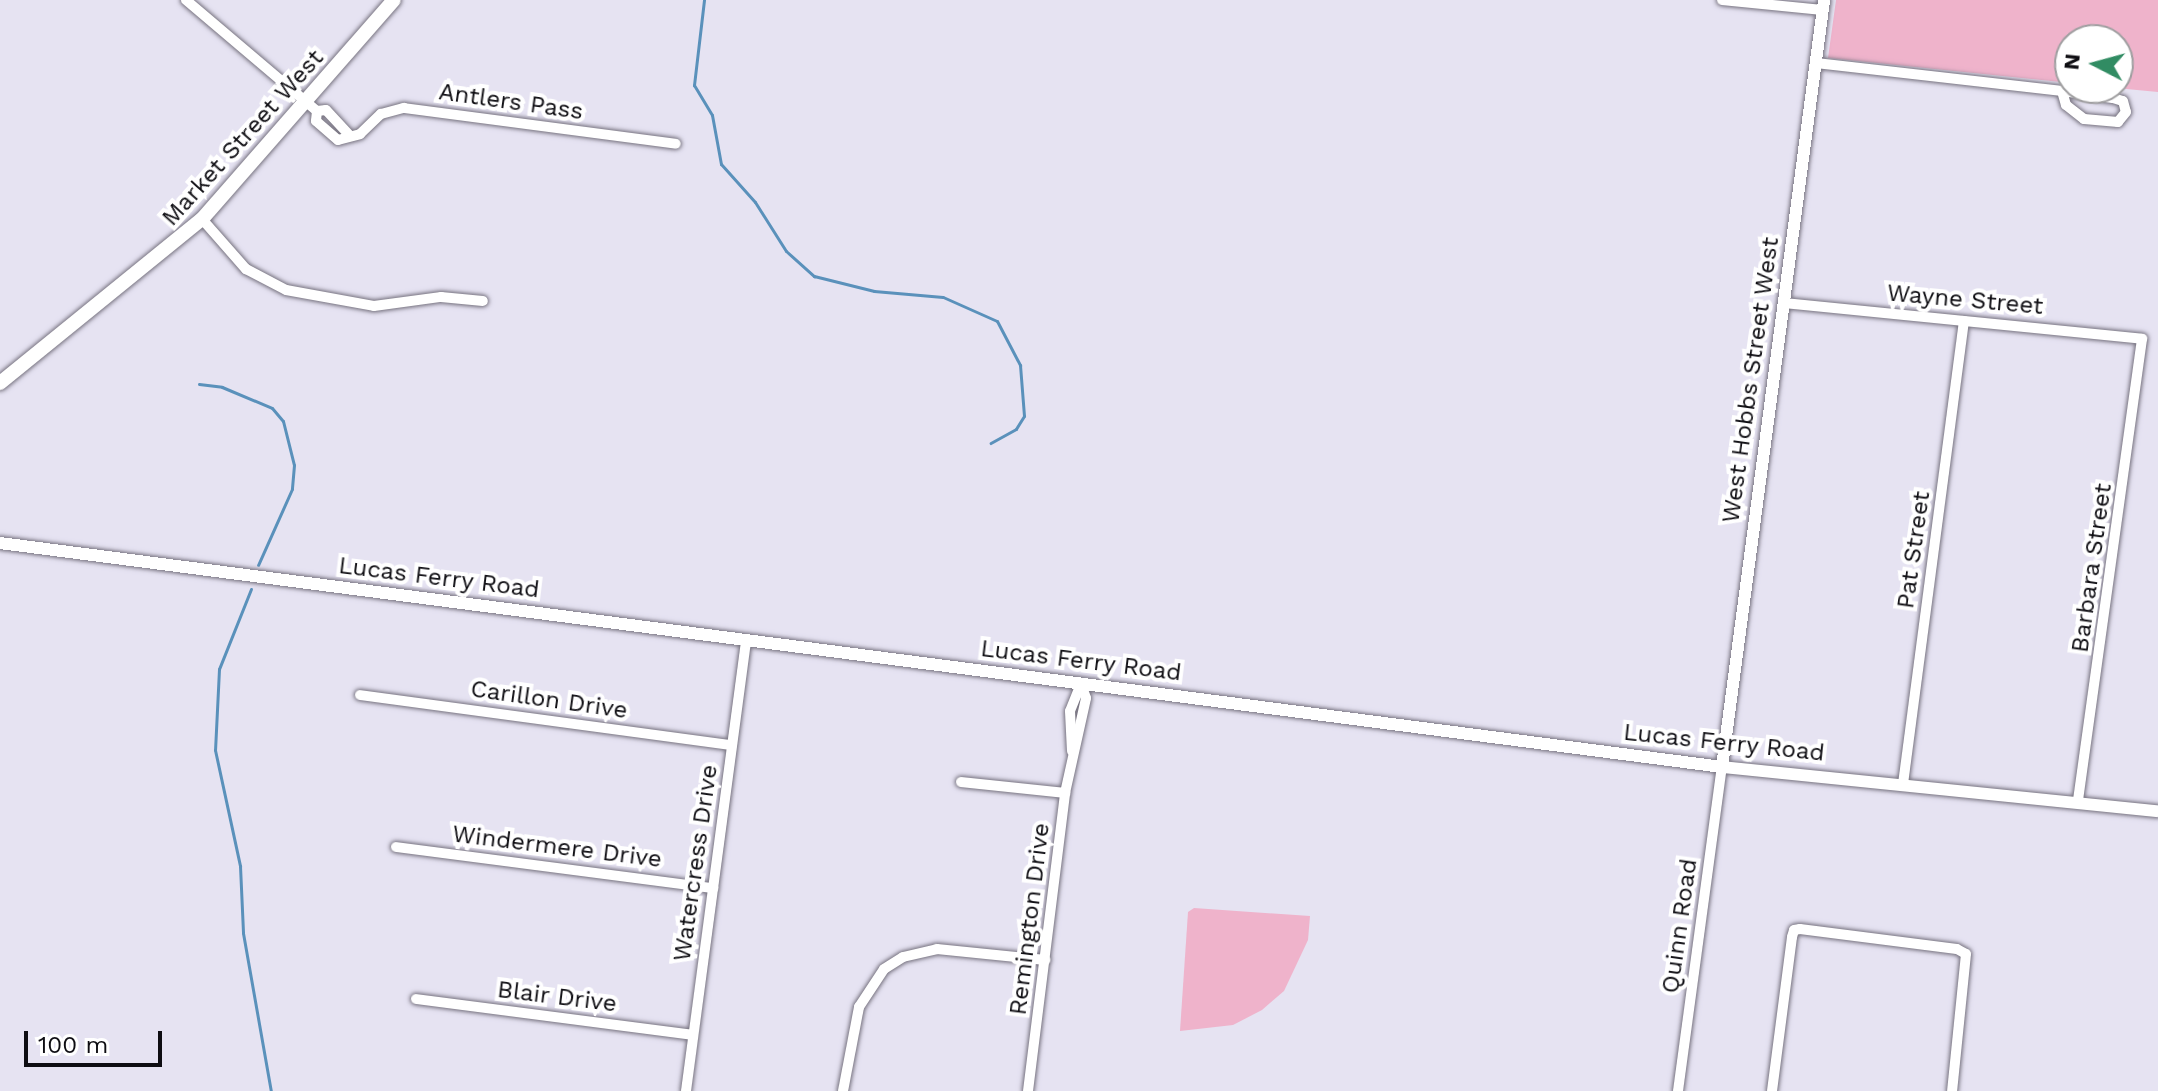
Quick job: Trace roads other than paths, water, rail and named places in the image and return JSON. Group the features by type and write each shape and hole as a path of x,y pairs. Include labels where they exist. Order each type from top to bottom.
{"main road":[{"name":"Market Street West","path":"0,383 202,219 312,107 394,0"}],"street":[{"path":"186,0 312,107"},
{"path":"1722,0 1824,5"},
{"name":"West Hobbs Street West","path":"1722,767 1824,5"},
{"path":"1816,63 2054,90"},
{"path":"2062,91 2123,101 2126,112 2118,122 2084,119 2066,105 2062,91"},
{"name":"Antlers Pass","path":"312,107 326,110 350,136 381,114 404,108 676,144"},
{"path":"202,219 246,269 286,290 374,306 441,297 483,301"},
{"name":"Wayne Street","path":"1784,303 2142,339"},
{"name":"Pat Street","path":"1903,784 1964,321"},
{"name":"Barbara Street","path":"2078,803 2142,339"},
{"name":"Lucas Ferry Road","path":"0,543 1722,767 2158,811"},
{"name":"Watercress Drive","path":"686,1091 746,640"},
{"name":"Remington Drive","path":"1028,1091 1072,753 1070,711 1081,684"},
{"name":"Carillon Drive","path":"360,695 732,745"},
{"name":"Quinn Road","path":"1678,1091 1722,767"},
{"path":"961,782 1065,793"},
{"name":"Windermere Drive","path":"396,847 713,888"},
{"path":"1772,1091 1792,937 1794,930 1800,929 1957,949 1966,954 1952,1091"},
{"path":"843,1091 859,1007 884,969 903,957 937,949 1045,960"},
{"name":"Blair Drive","path":"416,999 693,1035"}],"waterway":[{"path":"704,0 694,85 712,115 721,164 755,202 786,251 814,276 874,291 943,297 997,321 1020,365 1024,416 1016,429 991,443"},
{"path":"199,384 222,387 272,408 283,421 294,465 292,489 258,565"},
{"path":"251,589 219,669 215,750 240,866 243,933 271,1091"}]}
